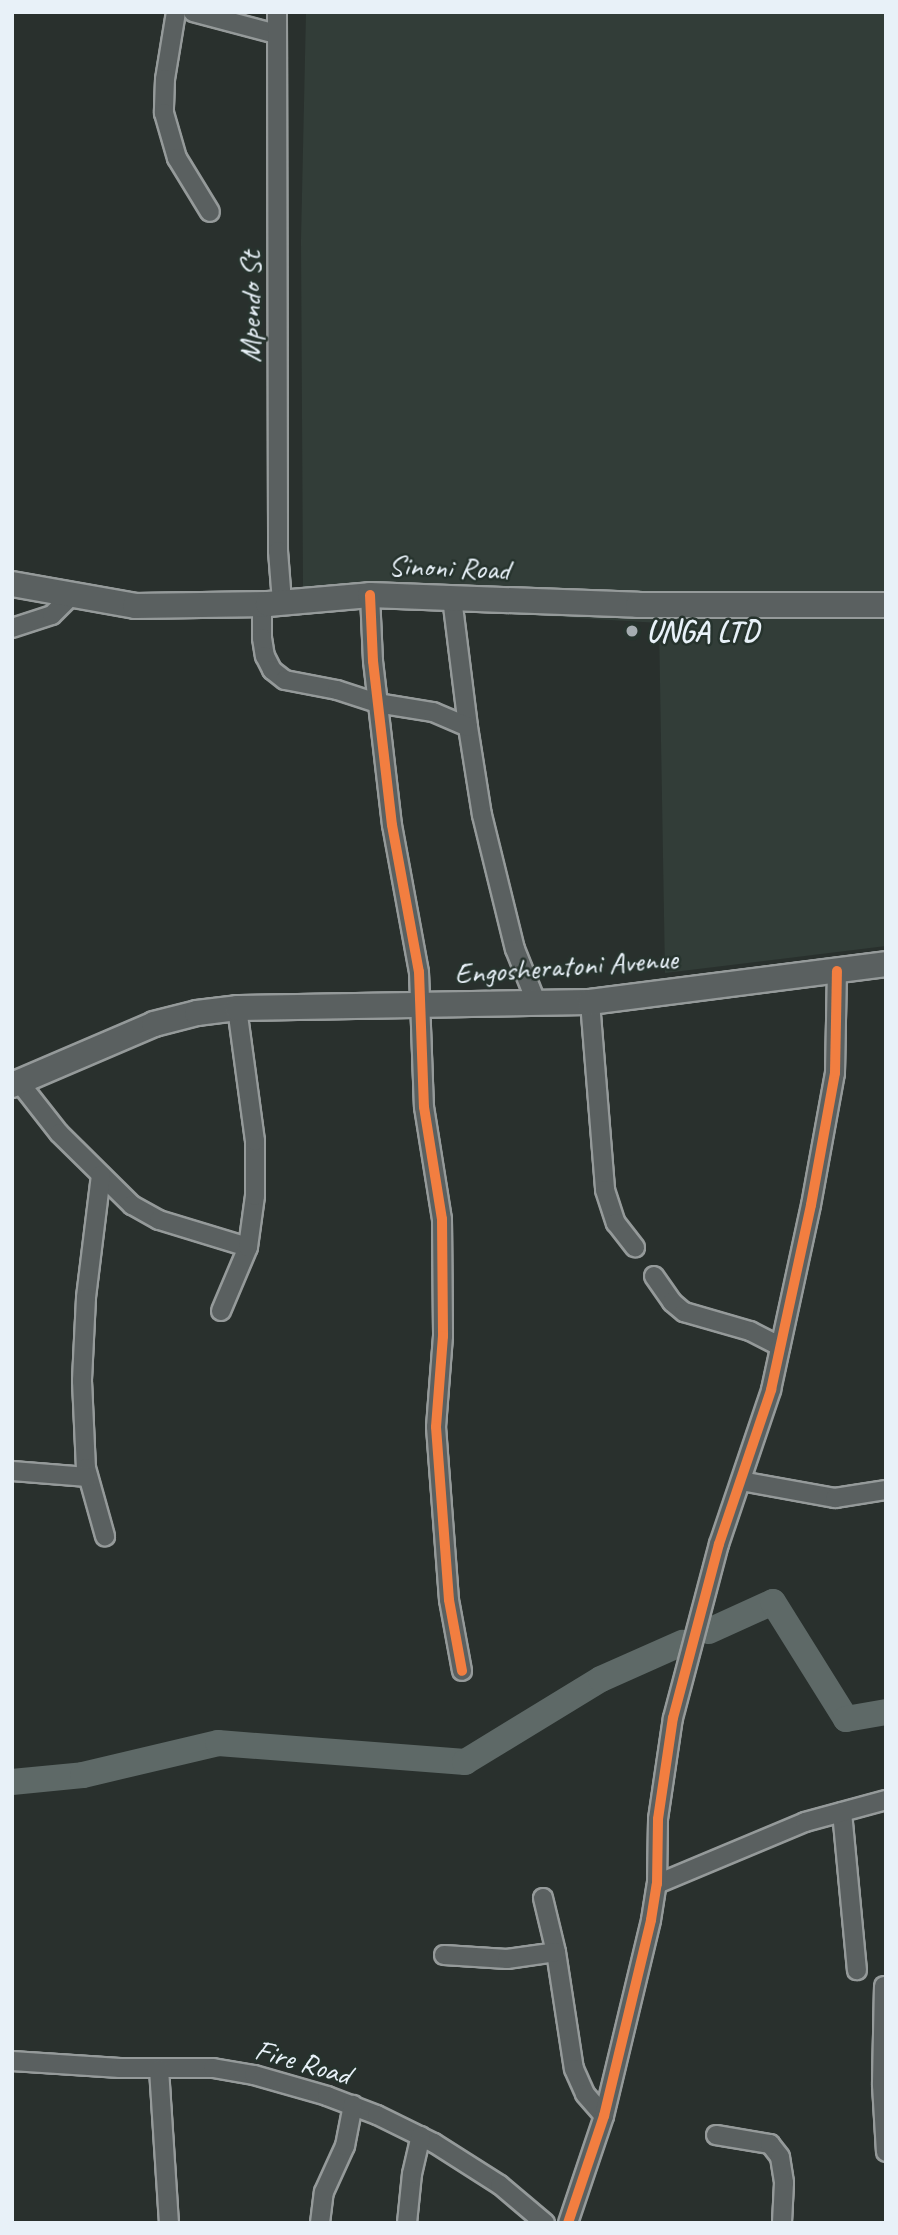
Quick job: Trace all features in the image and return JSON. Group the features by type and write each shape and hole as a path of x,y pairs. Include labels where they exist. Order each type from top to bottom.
{"street":[{"path":"176,12 165,79 164,113 177,158 210,212"},
{"path":"193,12 276,34"},
{"name":"Mpendo St","path":"277,12 278,551 272,603 262,638 272,670 285,680 337,690 377,703 433,712 468,727"},
{"name":"Sinoni Road","path":"12,584 135,606 272,603 370,595 638,605 886,606"},
{"path":"370,595 377,703 396,858 416,948 422,1006 425,1107 442,1219 443,1336 436,1414 437,1441 449,1601 462,1671"},
{"path":"12,628 52,615 71,596"},
{"path":"452,598 482,815 504,911 523,974 537,1004"},
{"name":"Engosheratoni Avenue","path":"16,1083 153,1024 197,1013 237,1008 590,1002 886,964"},
{"path":"568,2223 604,2116 652,1920 657,1884 658,1819 667,1742 716,1556 761,1426 780,1346 832,1098 838,1034 836,971"},
{"path":"590,1002 605,1190 616,1223 635,1247"},
{"path":"221,1311 248,1247 257,1168 237,1008"},
{"path":"16,1083 59,1133 101,1175 145,1213 248,1247"},
{"path":"101,1175 82,1335 84,1458 105,1536"},
{"path":"654,1276 672,1302 684,1312 697,1319 750,1331 780,1346"},
{"path":"12,1471 89,1477"},
{"path":"741,1481 835,1498 886,1490"},
{"path":"657,1884 773,1835 886,1800"},
{"path":"842,1812 857,1970"},
{"path":"543,1898 556,1952 574,2069 585,2094 604,2116"},
{"path":"444,1955 507,1959 556,1952"},
{"path":"884,1986 882,2085 886,2152"},
{"name":"Fire Road","path":"12,2061 159,2069 214,2068 245,2073 353,2105 421,2136 474,2167 545,2223"},
{"path":"159,2069 169,2223"},
{"path":"320,2223 324,2192 345,2146 353,2105"},
{"path":"716,2135 771,2144 783,2168 782,2223"},
{"path":"407,2223 412,2174 421,2136"}],"shaded area":[{"path":"306,12 886,12 886,946 665,973 659,623 316,602 303,588 301,240"}],"waterway":[{"path":"709,1631 773,1602 846,1719 886,1712"},
{"path":"12,1782 83,1775 218,1743 465,1762 601,1679 682,1643"}],"cycle path":[{"path":"370,595 373,661 392,825 419,972 424,1107 442,1219 443,1336 436,1427 449,1600 462,1671"},
{"path":"568,2223 604,2116 651,1920 657,1884 658,1819 673,1718 719,1544 771,1390 811,1205 835,1073 837,971"}],"place":[{"name":"UNGA LTD","path":"632,631"}]}
